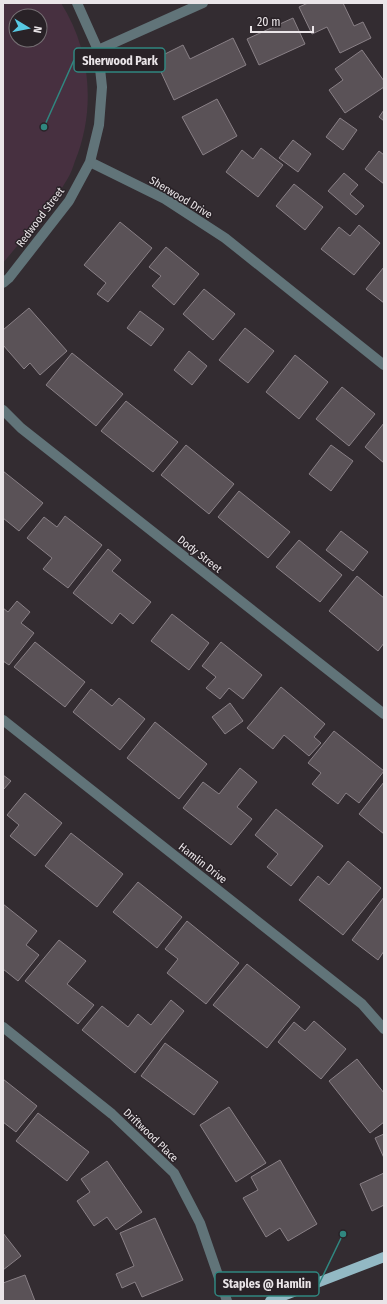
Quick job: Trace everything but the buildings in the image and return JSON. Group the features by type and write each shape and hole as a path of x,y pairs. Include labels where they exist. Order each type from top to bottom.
{"main road":[{"path":"270,1301 384,1257"}],"street":[{"path":"77,3 98,50 102,87 99,125 90,162"},
{"path":"98,50 203,3"},
{"name":"Redwood Street","path":"3,282 9,278 69,201 90,162"},
{"name":"Sherwood Drive","path":"90,162 165,199 225,238 384,365"},
{"name":"Dody Street","path":"3,410 21,428 384,714"},
{"name":"Hamlin Drive","path":"3,720 362,1004 384,1029"},
{"name":"Driftwood Place","path":"3,1028 112,1114 174,1173 200,1223 227,1301"}],"shaded area":[{"path":"3,3 61,3 79,40 84,60 88,101 82,141 68,178 37,222 3,263"}],"place":[{"name":"Sherwood Park","path":"44,127"},
{"name":"Staples @ Hamlin","path":"343,1234"}]}
